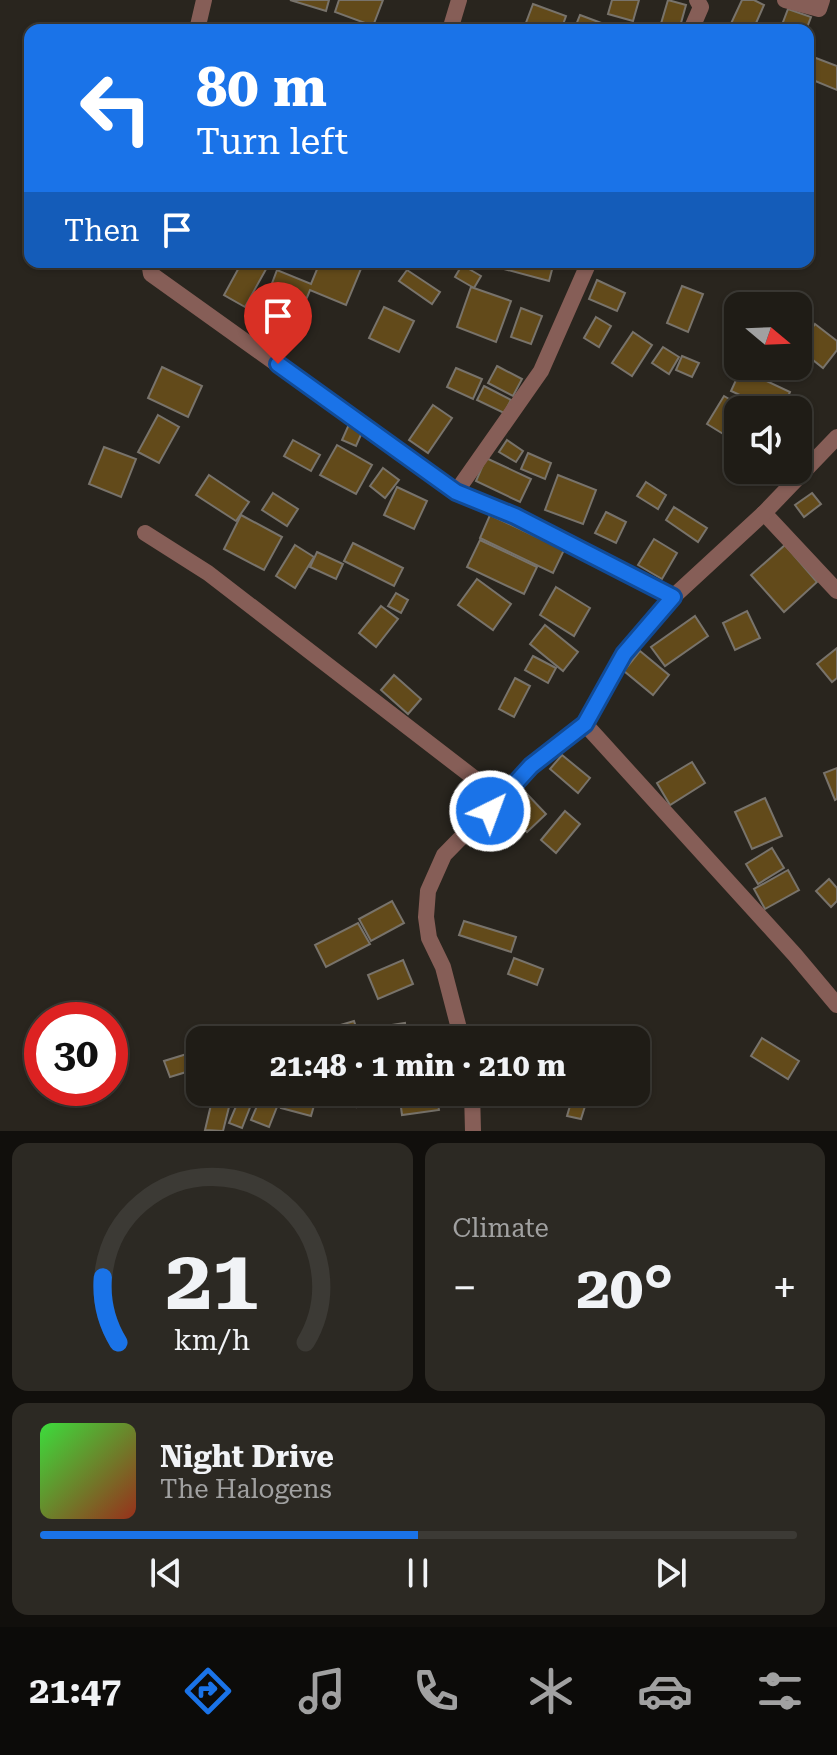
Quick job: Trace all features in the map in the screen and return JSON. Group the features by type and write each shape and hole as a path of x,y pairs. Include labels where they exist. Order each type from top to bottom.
{"street":[{"path":"198,24 204,0"},
{"path":"452,24 459,0"},
{"path":"694,24 701,7 697,0"},
{"path":"785,0 819,9 822,0"},
{"path":"150,268 151,274 456,492 515,516 673,597"},
{"path":"456,492 541,371 586,268"},
{"path":"458,1026 443,967 429,938 426,917 428,891 444,855 531,766 585,724 624,654 673,597 764,513 837,437"},
{"path":"764,513 837,591"},
{"path":"145,533 208,573 500,798"},
{"path":"585,724 837,1005"},
{"path":"472,1106 473,1131"}],"building":[{"path":"290,0 329,0 326,11"},
{"path":"339,0 383,0 374,24 335,12"},
{"path":"612,0 639,0 633,21 608,14"},
{"path":"668,0 686,5 681,24 661,24"},
{"path":"742,0 754,0 764,5 756,24 731,24"},
{"path":"533,4 566,16 563,24 526,24"},
{"path":"788,9 811,17 808,24 782,24"},
{"path":"580,15 604,24 576,24"},
{"path":"814,57 837,66 837,90 814,80"},
{"path":"239,268 267,268 245,307 224,295"},
{"path":"318,268 361,268 346,305 310,290 293,332 273,324 286,293 271,286 277,270 311,284"},
{"path":"460,268 467,268 481,276 474,288 455,277"},
{"path":"504,268 552,268 549,281"},
{"path":"407,270 440,292 432,304 399,281"},
{"path":"597,280 625,293 617,311 589,299"},
{"path":"682,286 703,294 688,332 667,323"},
{"path":"471,287 511,301 496,342 457,327"},
{"path":"384,307 414,321 399,352 369,338"},
{"path":"521,308 542,316 531,344 511,337"},
{"path":"596,317 611,326 599,347 584,338"},
{"path":"815,324 837,341 837,350 823,368 812,359 812,328"},
{"path":"633,332 652,345 632,376 612,363"},
{"path":"663,347 679,357 669,374 652,363"},
{"path":"682,356 699,363 692,377 676,370"},
{"path":"497,366 522,379 513,396 488,383"},
{"path":"162,367 202,386 188,417 148,398"},
{"path":"456,368 482,379 473,399 447,387"},
{"path":"736,380 764,380 790,392 788,396 742,396 731,391"},
{"path":"484,386 511,400 504,413 477,400"},
{"path":"724,396 724,434 707,424"},
{"path":"433,405 452,418 428,453 409,440"},
{"path":"158,415 179,427 159,463 138,452"},
{"path":"350,422 364,428 356,446 342,440"},
{"path":"293,440 320,455 311,471 284,456"},
{"path":"507,440 523,451 516,462 499,452"},
{"path":"337,445 372,465 356,494 320,475"},
{"path":"104,447 136,459 121,497 89,484"},
{"path":"528,453 551,463 545,479 521,469"},
{"path":"486,458 531,479 520,502 476,481"},
{"path":"383,468 399,480 385,498 370,486"},
{"path":"209,475 249,502 236,521 196,495"},
{"path":"558,475 596,490 583,524 545,510"},
{"path":"646,482 666,495 658,509 637,496"},
{"path":"397,487 427,501 414,529 384,515"},
{"path":"273,493 298,509 287,526 262,510"},
{"path":"812,493 821,504 804,517 795,505"},
{"path":"674,507 707,528 698,542 666,520"},
{"path":"606,512 626,522 616,543 595,533"},
{"path":"241,515 282,537 264,570 224,549"},
{"path":"490,515 564,550 553,573 480,538"},
{"path":"654,539 677,553 662,579 638,565"},
{"path":"480,540 537,567 524,594 467,567"},
{"path":"353,543 403,568 394,586 344,561"},
{"path":"295,545 314,557 295,588 276,576"},
{"path":"785,545 817,582 784,612 751,575"},
{"path":"317,552 343,564 336,579 310,567"},
{"path":"477,579 511,604 493,630 458,605"},
{"path":"556,587 590,608 574,636 540,615"},
{"path":"396,593 408,600 401,613 388,606"},
{"path":"381,606 398,619 376,647 359,633"},
{"path":"747,611 760,638 735,650 723,623"},
{"path":"695,616 708,636 665,666 651,647"},
{"path":"545,625 578,652 563,671 530,644"},
{"path":"837,648 837,678 832,682 817,664"},
{"path":"640,651 669,675 653,695 624,671"},
{"path":"533,656 556,668 548,683 525,670"},
{"path":"394,675 421,699 408,714 381,690"},
{"path":"515,678 530,686 514,717 499,709"},
{"path":"562,755 590,778 578,793 550,769"},
{"path":"692,762 705,783 670,805 657,783"},
{"path":"837,768 837,799 835,800 824,773"},
{"path":"526,793 546,814 527,832 507,812"},
{"path":"765,798 782,836 752,849 735,812"},
{"path":"565,811 580,824 556,853 541,840"},
{"path":"772,848 784,868 758,884 746,864"},
{"path":"788,870 799,890 765,909 754,889"},
{"path":"829,879 837,888 837,901 831,907 816,891"},
{"path":"392,901 404,923 371,941 359,919"},
{"path":"464,921 516,937 511,952 459,935"},
{"path":"358,923 370,944 326,967 315,945"},
{"path":"514,958 543,969 537,985 508,974"},
{"path":"403,960 413,984 378,999 368,975"},
{"path":"354,1021 356,1026 337,1026"},
{"path":"762,1038 799,1061 788,1079 751,1056"},
{"path":"186,1054 186,1072 170,1077 164,1061"},
{"path":"211,1106 229,1106 223,1131 205,1130"},
{"path":"236,1106 251,1106 242,1128 229,1123"},
{"path":"257,1106 277,1106 269,1127 251,1120"},
{"path":"282,1106 314,1106 311,1116"},
{"path":"401,1106 438,1106 439,1110 402,1115"},
{"path":"570,1106 585,1106 581,1119 567,1116"}],"route":[{"path":"278,364 456,492 515,516 673,597 624,654 585,724 531,766 490,811"}]}
